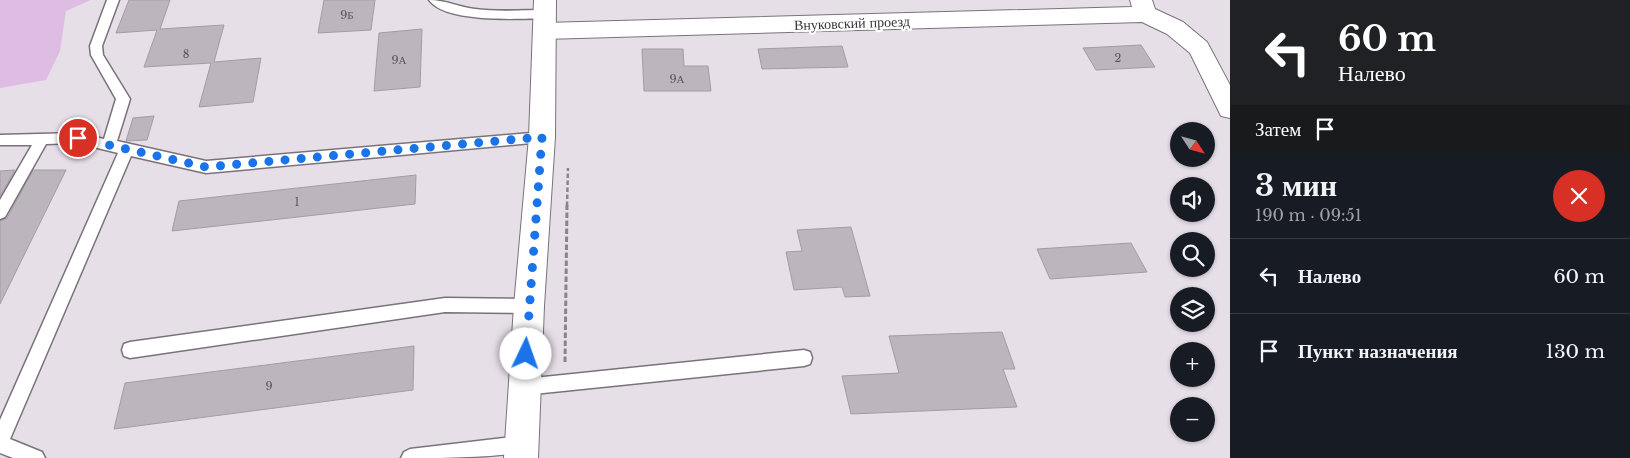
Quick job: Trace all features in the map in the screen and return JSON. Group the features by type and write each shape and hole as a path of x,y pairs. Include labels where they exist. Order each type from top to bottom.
{"street":[{"name":"Внуковский проезд","path":"545,15 1143,7"},
{"path":"1143,7 1175,28 1199,48 1230,109"},
{"path":"521,451 529,306 542,137 545,15"}],"lane":[{"path":"109,145 123,99 97,55 96,46 113,0"},
{"path":"435,0 457,8 485,14 545,15"},
{"path":"0,140 78,138 206,167 542,137"},
{"path":"0,213 42,139"},
{"path":"0,440 127,149"},
{"path":"130,350 445,305 529,306"},
{"path":"524,387 804,358"},
{"path":"0,444 36,458"},
{"path":"410,458 521,451"}],"path":[{"path":"564,383 568,167"}],"shaded area":[{"path":"0,0 91,0 66,11 60,51 46,80 0,88"}],"building":[{"path":"129,0 170,0 160,29 224,25 214,62 261,58 253,102 199,107 211,63 144,67 157,30 116,33"},
{"path":"324,0 375,0 371,30 318,33"},
{"path":"422,29 420,87 374,91 379,33"},
{"path":"1141,45 1155,67 1096,70 1083,48"},
{"path":"842,46 848,67 762,69 758,49"},
{"path":"642,49 683,49 684,66 708,66 711,91 644,91"},
{"path":"154,116 147,140 126,141 133,118"},
{"path":"15,170 0,196 0,171"},
{"path":"33,170 66,170 0,304 0,221 7,218"},
{"path":"416,175 415,204 172,231 179,201"},
{"path":"851,227 870,296 845,297 842,287 794,290 786,252 802,251 797,230"},
{"path":"1131,243 1147,272 1050,279 1037,249"},
{"path":"1002,332 1015,369 1003,369 1017,407 851,414 842,376 899,373 889,336"},
{"path":"414,346 413,390 114,429 125,383"}],"route":[{"path":"78,138 206,167 542,137 526,354"}]}
